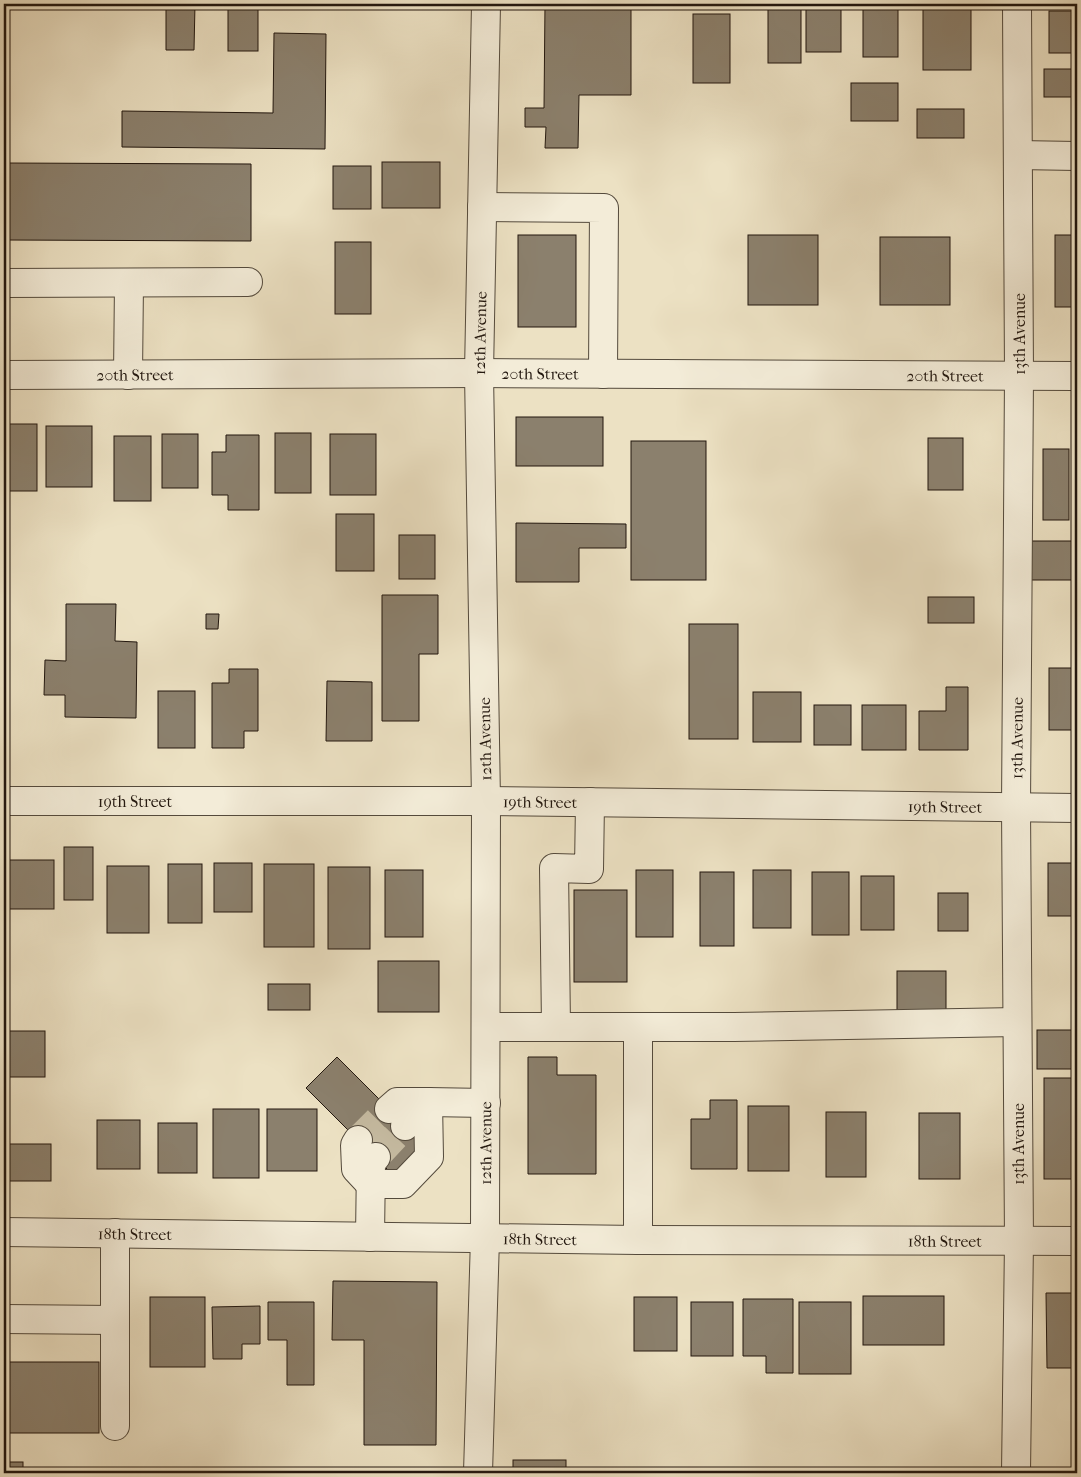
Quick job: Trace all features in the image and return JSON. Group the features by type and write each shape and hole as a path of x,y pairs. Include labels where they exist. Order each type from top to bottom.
{"street":[{"name":"12th Avenue","path":"478,1473 486,1238 486,801 479,373 486,4"},
{"name":"13th Avenue","path":"1016,1473 1019,1241 1016,807 1019,376 1017,4"},
{"path":"1018,155 1077,156"},
{"path":"482,207 604,208 603,374"},
{"path":"128,374 130,282"},
{"path":"4,283 248,282"},
{"name":"20th Street","path":"4,375 479,373 1077,376"},
{"name":"19th Street","path":"4,801 486,801 1077,808"},
{"path":"556,1026 554,868 589,869 590,802"},
{"path":"486,1027 638,1028 1017,1022"},
{"path":"638,1028 638,1240"},
{"path":"397,1118 428,1102 486,1103"},
{"path":"370,1184 403,1184 429,1157 428,1102"},
{"path":"367,1149 371,1163 370,1236"},
{"name":"18th Street","path":"4,1232 638,1240 1077,1241"},
{"path":"115,1233 115,1426"},
{"path":"4,1319 115,1320"}],"building":[{"path":"166,4 195,4 194,50 166,50"},
{"path":"228,4 258,4 258,51 228,51"},
{"path":"545,4 631,4 631,95 579,95 578,148 545,148 546,127 525,127 525,108 544,108"},
{"path":"768,4 801,4 801,63 768,63"},
{"path":"806,4 841,4 841,52 806,52"},
{"path":"863,4 898,4 898,57 863,57"},
{"path":"923,4 971,4 971,70 923,70"},
{"path":"1049,11 1077,11 1077,53 1049,53"},
{"path":"693,14 730,14 730,83 693,83"},
{"path":"274,33 326,34 325,149 122,147 122,111 273,113"},
{"path":"1044,69 1072,69 1072,97 1044,97"},
{"path":"851,83 898,83 898,121 851,121"},
{"path":"917,109 964,109 964,138 917,138"},
{"path":"382,162 440,162 440,208 382,208"},
{"path":"6,163 251,164 251,241 6,240"},
{"path":"333,166 371,166 371,209 333,209"},
{"path":"518,235 576,235 576,327 518,327"},
{"path":"748,235 818,235 818,305 748,305"},
{"path":"1055,235 1077,235 1077,307 1055,307"},
{"path":"880,237 950,237 950,305 880,305"},
{"path":"335,242 371,242 371,314 335,314"},
{"path":"516,417 603,417 603,466 516,466"},
{"path":"4,424 37,424 37,491 4,491"},
{"path":"46,426 92,426 92,487 46,487"},
{"path":"275,433 311,433 311,493 275,493"},
{"path":"162,434 198,434 198,488 162,488"},
{"path":"330,434 376,434 376,495 330,495"},
{"path":"226,435 259,435 259,510 228,510 228,495 212,495 212,452 226,452"},
{"path":"114,436 151,436 151,501 114,501"},
{"path":"928,438 963,438 963,490 928,490"},
{"path":"631,441 706,441 706,580 631,580"},
{"path":"1043,449 1069,449 1069,520 1043,520"},
{"path":"1077,450 1077,505 1076,505"},
{"path":"336,514 374,514 374,571 336,571"},
{"path":"516,523 626,524 626,548 579,548 579,582 516,582"},
{"path":"399,535 435,535 435,579 399,579"},
{"path":"1031,541 1074,541 1074,580 1031,580"},
{"path":"382,595 438,595 438,654 419,654 419,721 382,721"},
{"path":"928,597 974,597 974,623 928,623"},
{"path":"66,604 116,604 115,641 137,642 136,718 65,717 65,695 44,695 45,660 66,661"},
{"path":"206,614 219,614 218,629 206,629"},
{"path":"689,624 738,624 738,739 689,739"},
{"path":"1049,668 1077,668 1077,730 1049,730"},
{"path":"229,669 258,669 258,731 244,731 244,748 212,748 212,683 229,683"},
{"path":"327,681 372,682 372,741 326,741"},
{"path":"946,687 968,687 968,750 919,750 919,711 946,711"},
{"path":"158,691 195,691 195,748 158,748"},
{"path":"753,692 801,692 801,742 753,742"},
{"path":"814,705 851,705 851,745 814,745"},
{"path":"862,705 906,705 906,750 862,750"},
{"path":"64,847 93,847 93,900 64,900"},
{"path":"4,860 54,860 54,909 4,909"},
{"path":"214,863 252,863 252,912 214,912"},
{"path":"1048,863 1077,863 1077,916 1048,916"},
{"path":"168,864 202,864 202,923 168,923"},
{"path":"264,864 314,864 314,947 264,947"},
{"path":"107,866 149,866 149,933 107,933"},
{"path":"328,867 370,867 370,949 328,949"},
{"path":"385,870 423,870 423,937 385,937"},
{"path":"636,870 673,870 673,937 636,937"},
{"path":"753,870 791,870 791,928 753,928"},
{"path":"700,872 734,872 734,946 700,946"},
{"path":"812,872 849,872 849,935 812,935"},
{"path":"861,876 894,876 894,930 861,930"},
{"path":"574,890 627,890 627,982 574,982"},
{"path":"938,893 968,893 968,931 938,931"},
{"path":"378,961 439,961 439,1012 378,1012"},
{"path":"897,971 946,971 946,1014 897,1014"},
{"path":"268,984 310,984 310,1010 268,1010"},
{"path":"1037,1030 1077,1030 1077,1069 1037,1069"},
{"path":"4,1031 45,1031 45,1077 4,1077"},
{"path":"337,1057 428,1148 397,1179 306,1088"},
{"path":"528,1057 557,1057 557,1075 596,1075 596,1174 528,1174"},
{"path":"1044,1078 1077,1078 1077,1179 1044,1179"},
{"path":"710,1100 737,1100 737,1169 691,1169 691,1119 710,1119"},
{"path":"748,1106 789,1106 789,1171 748,1171"},
{"path":"213,1109 259,1109 259,1178 213,1178"},
{"path":"267,1109 317,1109 317,1171 267,1171"},
{"path":"826,1112 866,1112 866,1177 826,1177"},
{"path":"919,1113 960,1113 960,1179 919,1179"},
{"path":"97,1120 140,1120 140,1169 97,1169"},
{"path":"158,1123 197,1123 197,1173 158,1173"},
{"path":"4,1144 51,1144 51,1181 4,1181"},
{"path":"333,1281 437,1282 436,1445 364,1445 364,1340 332,1340"},
{"path":"1046,1293 1077,1293 1077,1368 1047,1368"},
{"path":"863,1296 944,1296 944,1345 863,1345"},
{"path":"150,1297 205,1297 205,1367 150,1367"},
{"path":"634,1297 677,1297 677,1351 634,1351"},
{"path":"743,1299 793,1299 793,1373 766,1373 766,1356 743,1356"},
{"path":"268,1302 314,1302 314,1385 287,1385 287,1340 268,1340"},
{"path":"691,1302 733,1302 733,1356 691,1356"},
{"path":"799,1302 851,1302 851,1374 799,1374"},
{"path":"260,1306 260,1344 242,1344 242,1359 213,1359 212,1307"},
{"path":"4,1362 99,1362 99,1433 4,1433"},
{"path":"513,1460 566,1460 566,1473 513,1473"},
{"path":"4,1462 23,1462 23,1473 4,1473"}],"tunnel":[{"path":"358,1140 389,1109"},
{"path":"376,1157 405,1126"}]}
